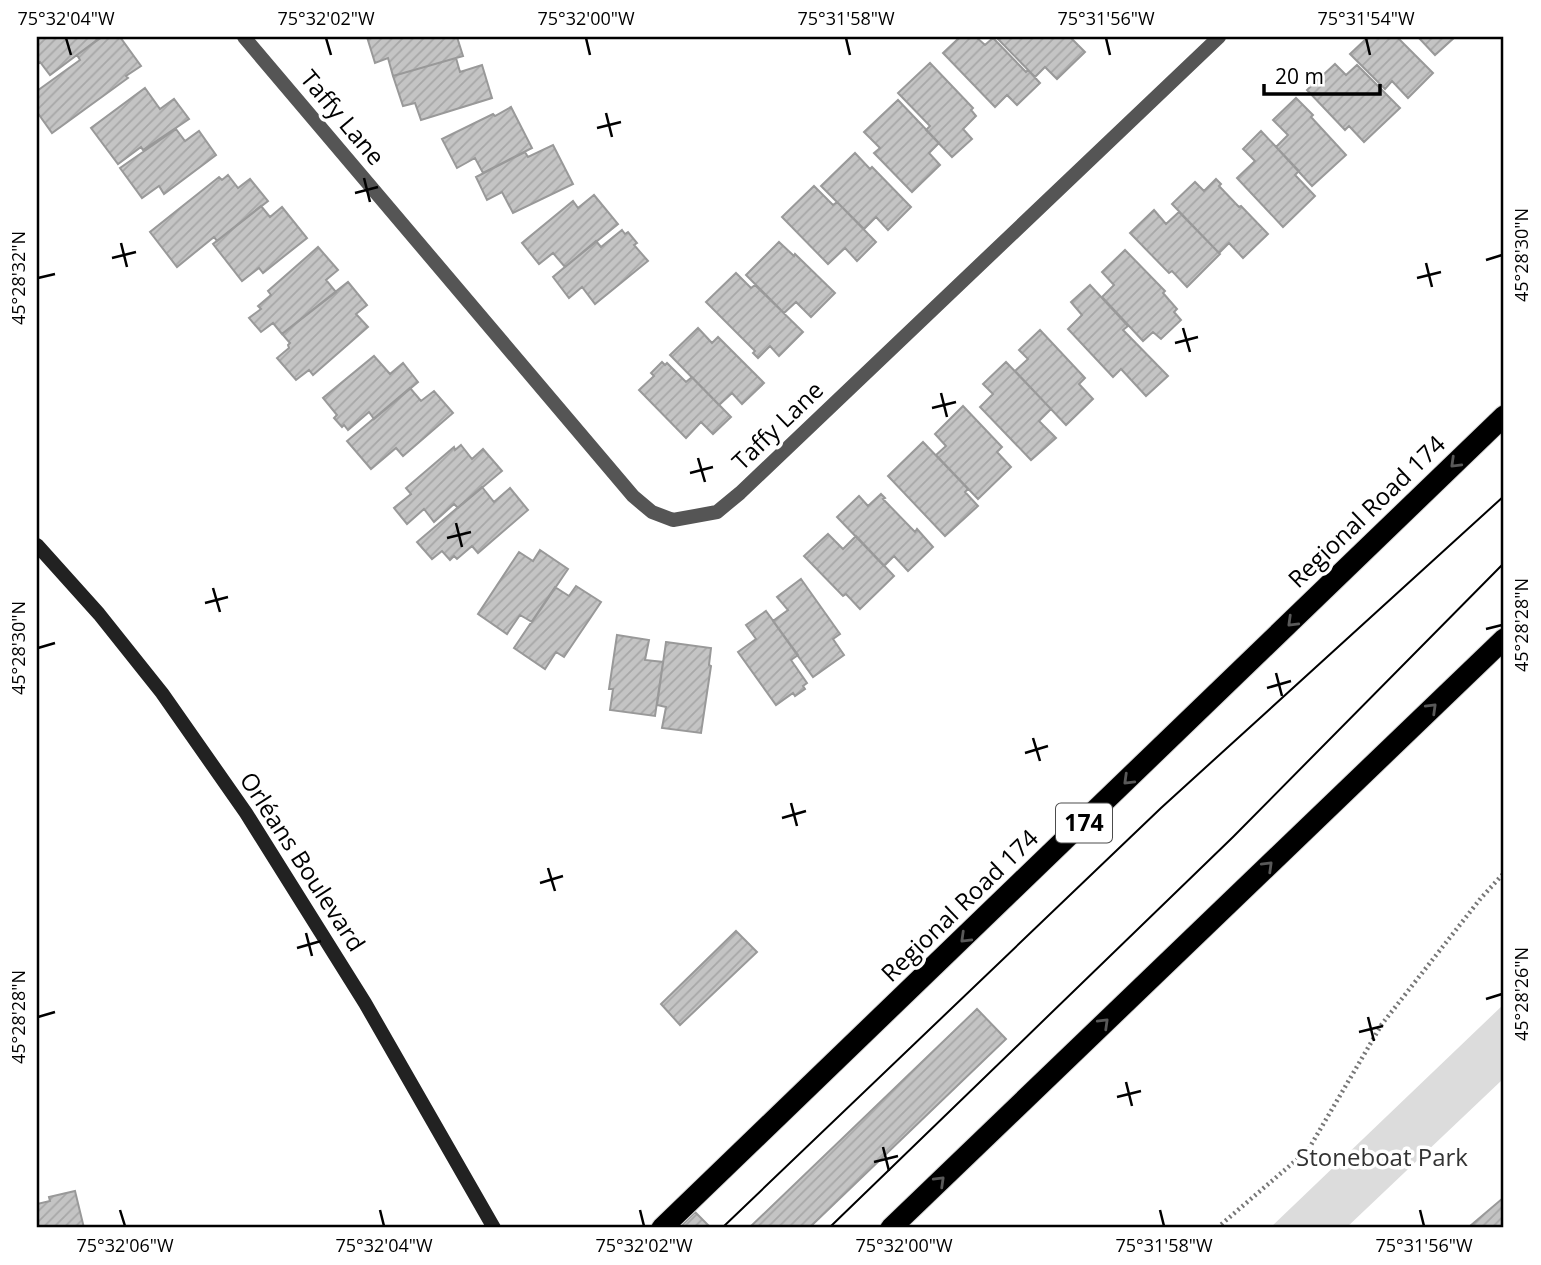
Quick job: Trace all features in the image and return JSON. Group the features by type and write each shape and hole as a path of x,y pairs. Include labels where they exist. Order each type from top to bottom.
{"highway":[{"name":"Regional Road 174","path":"662,1228 1504,416"},
{"path":"891,1228 1504,639"}],"main road":[{"name":"Orléans Boulevard","path":"37,545 99,614 162,693 246,813 365,1003 494,1228"}],"street":[{"name":"Taffy Lane","path":"244,37 633,496 652,512 673,520 717,512 740,494 1219,37"}],"path":[{"path":"1217,1228 1308,1150 1382,1024 1481,898 1504,873"}],"green space":[{"name":"Stoneboat Park","path":"1504,1004 1504,1082 1502,1080 1346,1228 1270,1228"}],"building":[{"path":"37,37 95,37 97,40 50,75 40,62 37,65"},
{"path":"102,37 120,37 141,66 52,133 37,112 37,91 80,60 77,55"},
{"path":"367,37 457,37 463,56 393,76 388,58 375,63"},
{"path":"960,37 976,37 985,45 993,38 1040,83 1017,105 1007,95 995,107 943,53"},
{"path":"996,37 1070,37 1085,52 1057,79 1045,67 1035,77"},
{"path":"1368,37 1397,37 1433,73 1408,98 1392,81 1385,89 1350,54"},
{"path":"1418,37 1455,37 1435,55"},
{"path":"456,58 460,72 482,65 492,98 421,120 415,103 403,106 393,76"},
{"path":"930,63 973,108 971,110 976,116 963,129 972,139 952,157 926,130 930,126 898,93"},
{"path":"1335,64 1346,75 1357,65 1400,108 1364,142 1349,126 1345,130 1307,90"},
{"path":"145,88 160,109 174,99 189,119 118,164 91,128"},
{"path":"1296,98 1346,155 1312,186 1276,147 1288,135 1273,120"},
{"path":"898,100 939,143 929,153 940,165 912,192 874,153 880,148 864,132"},
{"path":"511,107 532,148 483,173 475,158 457,168 442,139"},
{"path":"176,129 185,141 199,131 216,155 164,194 159,186 142,198 120,168"},
{"path":"1261,131 1299,171 1295,175 1315,196 1283,227 1237,178 1255,161 1243,149"},
{"path":"553,145 573,184 513,213 502,192 487,200 476,177 525,152 528,157"},
{"path":"855,153 911,207 888,230 876,217 864,229 821,186"},
{"path":"228,175 238,188 250,179 268,201 217,241 214,237 177,267 150,232 219,177 222,180"},
{"path":"1216,179 1221,184 1219,186 1268,234 1243,258 1229,243 1219,253 1172,204 1195,182 1204,191"},
{"path":"814,186 833,205 837,202 876,242 857,261 845,248 828,264 782,217"},
{"path":"594,195 618,224 565,267 553,253 539,264 522,243 573,201 578,208"},
{"path":"261,206 270,217 282,207 307,238 263,273 259,268 242,281 213,244"},
{"path":"1154,210 1166,224 1179,212 1220,254 1187,287 1172,271 1169,273 1130,233"},
{"path":"622,230 625,234 628,232 637,243 634,245 648,261 595,304 582,287 569,298 553,277 596,241 601,247"},
{"path":"779,242 835,293 811,317 796,302 784,313 746,275"},
{"path":"318,247 338,270 326,280 336,292 282,334 273,323 261,332 249,318 261,309 258,306 271,295 268,291"},
{"path":"1125,250 1165,291 1163,293 1177,309 1174,312 1181,320 1161,339 1153,332 1143,341 1102,297 1114,285 1102,272"},
{"path":"736,273 751,288 755,285 803,332 779,356 770,346 758,358 753,353 755,351 706,302"},
{"path":"348,282 367,305 356,314 368,327 313,375 309,370 296,380 277,358 289,348 290,343 282,334"},
{"path":"1090,285 1128,326 1123,330 1168,376 1146,396 1121,369 1113,377 1068,329 1082,315 1071,302"},
{"path":"698,328 712,343 718,337 764,383 742,404 732,393 719,405 670,355"},
{"path":"1040,330 1085,378 1079,384 1093,399 1066,425 1015,371 1028,359 1019,350"},
{"path":"374,356 390,374 403,363 418,382 374,419 369,412 348,430 334,418 337,415 323,398"},
{"path":"662,362 665,365 667,363 686,382 692,377 731,417 713,434 701,422 686,438 639,390 654,376 651,373"},
{"path":"1006,362 1051,409 1039,421 1056,438 1031,460 980,407 993,394 983,384"},
{"path":"410,388 421,401 434,391 453,413 403,456 396,448 371,469 347,441"},
{"path":"963,406 1002,447 997,452 1011,467 978,499 936,455 946,446 935,434"},
{"path":"923,442 968,489 965,492 978,506 945,536 888,476"},
{"path":"461,445 472,459 483,449 502,471 458,508 454,504 434,522 424,509 407,524 394,508 411,494 406,488 454,447 455,450"},
{"path":"482,487 494,502 510,488 528,510 478,553 472,546 457,559 454,556 450,560 442,551 432,559 417,542"},
{"path":"881,494 915,532 917,529 933,547 908,571 894,556 884,566 837,517 859,496 868,506"},
{"path":"828,534 843,549 856,536 894,576 860,609 846,594 843,596 804,556"},
{"path":"540,550 568,569 532,622 520,615 507,634 478,614 519,552 533,561"},
{"path":"801,579 840,634 833,639 844,655 813,677 773,621 788,610 777,597"},
{"path":"576,586 601,602 564,657 556,652 545,669 514,648 555,587 569,596"},
{"path":"766,611 798,655 791,660 807,683 803,686 805,689 795,696 793,693 776,705 738,652 756,639 746,625"},
{"path":"617,635 649,640 645,660 663,662 655,716 610,710 613,689 609,689"},
{"path":"666,642 711,648 711,666 701,733 662,728 666,707 657,705"},
{"path":"736,931 757,952 680,1025 661,1004"},
{"path":"977,1009 1006,1039 809,1228 749,1228"},
{"path":"75,1191 84,1228 37,1228 37,1204 50,1201 49,1197"},
{"path":"1503,1198 1504,1228 1470,1226"},
{"path":"695,1212 711,1228 679,1228"}],"tram line":[{"path":"722,1228 1161,808 1504,496"},
{"path":"829,1228 1233,837 1504,563"}]}
